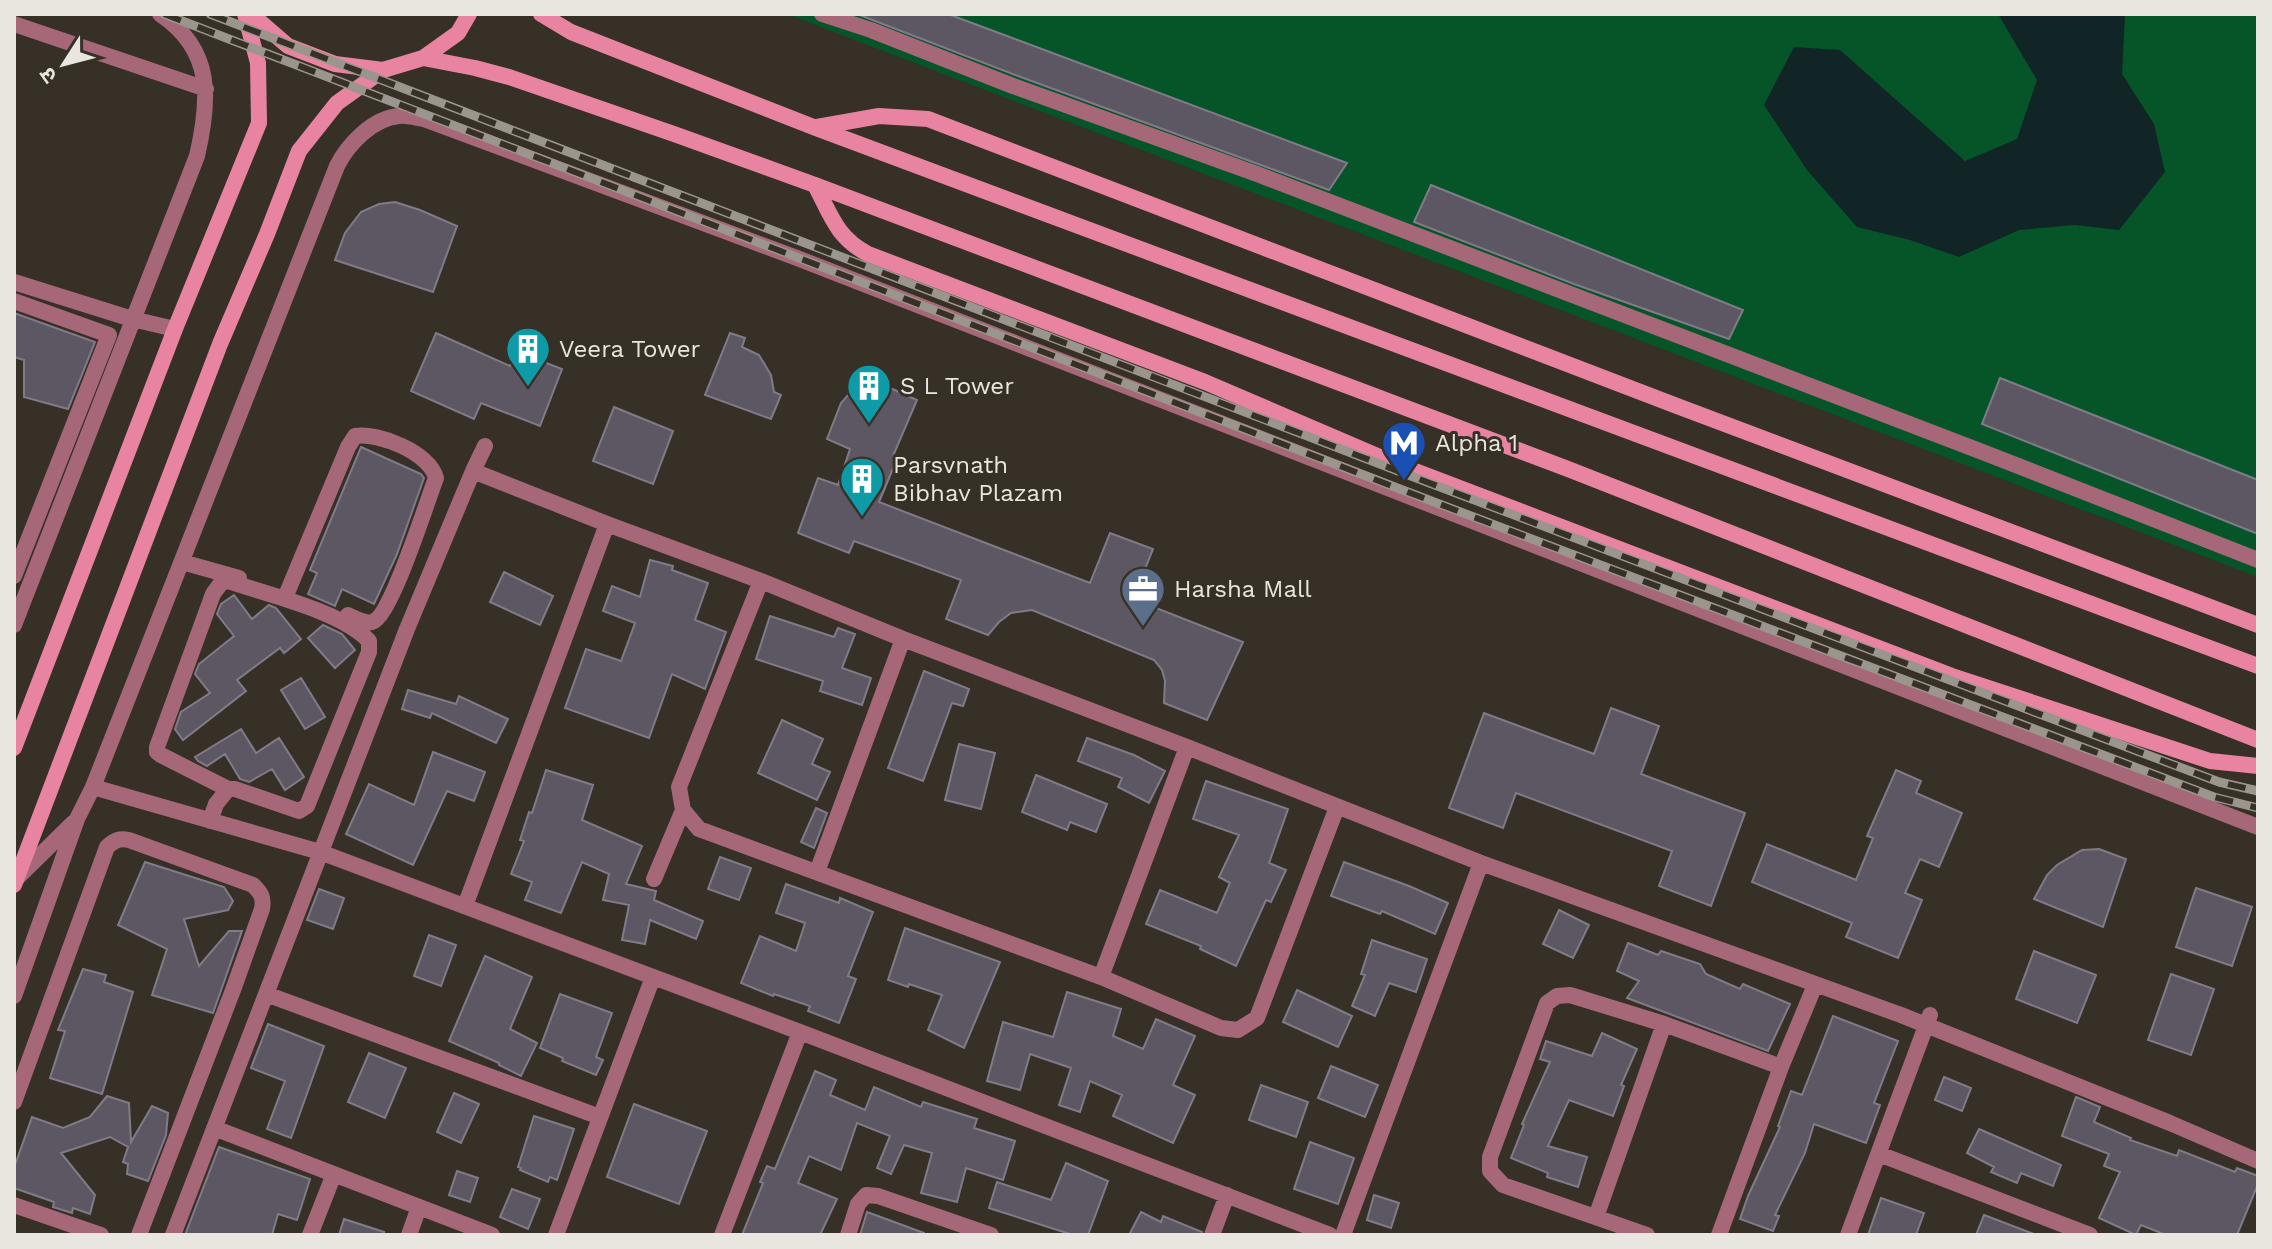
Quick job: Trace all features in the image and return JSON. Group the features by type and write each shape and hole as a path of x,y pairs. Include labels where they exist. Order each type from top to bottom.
{"street":[{"path":"14,625 45,522 132,319 197,156 206,120 206,89 198,55 173,23 160,14"},
{"path":"14,748 175,329 259,123 258,63 245,14"},
{"path":"251,14 288,46 335,64 383,70"},
{"path":"16,882 220,344 299,151 337,103 383,70 423,58 458,33 469,14"},
{"path":"541,14 571,32 816,128 2258,666"},
{"path":"822,14 1257,174 2258,560"},
{"path":"14,24 206,89"},
{"path":"423,58 509,77 815,185 1568,469 2258,740"},
{"path":"14,996 77,819 93,787 337,166 344,152 371,126 399,116 424,119 709,224 2258,827"},
{"path":"816,128 879,116 928,119 2258,625"},
{"path":"815,185 842,236 868,254 1205,382 1394,463 1952,676 2210,761 2258,766"},
{"path":"14,282 132,319 175,329"},
{"path":"14,301 109,335 57,491"},
{"path":"182,562 287,593 366,623 375,622 394,594 436,478 425,458 386,439 365,434 355,436 287,593"},
{"path":"173,1235 407,629 485,446"},
{"path":"473,471 1481,863 1815,985 1928,1020 2258,1161"},
{"path":"14,576 45,522"},
{"path":"465,906 607,524"},
{"path":"228,581 341,619 359,630 369,641 369,652 307,806 299,811 228,789 161,755 157,747 213,594 221,583 228,581"},
{"path":"761,581 679,787 683,810 699,829 1101,977 1221,1028 1238,1030 1257,1018 1337,807"},
{"path":"817,872 903,639"},
{"path":"1101,977 1187,747"},
{"path":"93,787 320,852 1330,1235"},
{"path":"210,821 216,804 228,789"},
{"path":"654,879 683,810"},
{"path":"16,882 77,819"},
{"path":"14,1102 107,847 119,838 129,840 253,885 259,891 263,899 262,909 139,1235"},
{"path":"1343,1235 1481,863"},
{"path":"556,1235 653,977"},
{"path":"1719,1235 1815,985"},
{"path":"266,994 600,1117"},
{"path":"1647,1235 1503,1185 1490,1171 1490,1157 1547,1003 1557,996 1570,995 1664,1024 1781,1067"},
{"path":"1848,1235 1928,1020"},
{"path":"1596,1217 1664,1024"},
{"path":"722,1235 800,1032"},
{"path":"214,1128 492,1235"},
{"path":"1879,1154 2090,1235"},
{"path":"310,1235 334,1174"},
{"path":"848,1235 858,1204 866,1195 878,1196 991,1235"},
{"path":"1212,1235 1227,1195"},
{"path":"14,1205 101,1235"},
{"path":"409,1235 419,1207"}],"green space":[{"path":"787,14 2258,14 2258,577"}],"water":[{"path":"1998,14 2125,14 2122,74 2154,124 2165,172 2119,230 2075,225 2019,230 1959,257 1910,240 1857,227 1807,170 1764,105 1794,47 1840,50 1965,161 2017,139 2037,80"}],"building":[{"path":"857,14 948,14 1347,163 1329,190"},
{"path":"1431,185 1743,310 1729,339 1574,284 1414,222"},
{"path":"395,202 457,226 433,292 335,260 345,233 361,212 379,204"},
{"path":"14,313 95,342 68,409 24,397 24,360 14,357"},
{"path":"436,333 510,366 516,351 562,369 540,426 481,403 474,419 411,391"},
{"path":"730,333 745,338 742,347 759,355 771,375 774,392 781,395 771,419 705,395"},
{"path":"2000,378 2258,480 2258,534 1982,424"},
{"path":"888,387 917,400 893,456 897,459 879,502 1090,583 1110,533 1153,549 1133,599 1243,642 1207,720 1164,703 1165,681 1162,670 1154,660 1032,610 1011,613 988,635 946,619 961,580 854,541 849,553 798,533 818,478 838,485 850,449 827,439 841,403 849,394 864,388 887,390"},
{"path":"614,407 673,431 653,484 593,461"},
{"path":"361,447 424,478 397,554 374,604 342,589 335,606 308,594 317,573 310,570"},
{"path":"650,560 673,566 672,570 708,583 695,620 726,632 705,689 672,674 649,738 565,708 586,649 621,661 635,623 603,611 612,586 640,597"},
{"path":"504,572 553,596 540,625 490,602"},
{"path":"234,595 252,619 269,605 276,608 301,639 284,653 280,648 237,680 246,691 183,740 175,729 181,712 210,693 195,674 199,664 234,636 217,614 221,604"},
{"path":"770,616 834,637 838,628 855,634 842,668 871,678 862,705 820,691 823,681 756,659"},
{"path":"323,625 342,634 355,650 335,668 308,638"},
{"path":"924,671 969,689 963,706 952,703 923,781 888,768"},
{"path":"301,678 325,717 305,729 281,690"},
{"path":"408,690 456,704 459,696 508,719 496,743 432,713 430,718 402,709"},
{"path":"1611,708 1659,726 1641,774 1745,813 1711,906 1659,886 1672,851 1516,793 1503,828 1449,808 1484,713 1594,754"},
{"path":"782,720 823,739 812,764 830,772 817,800 758,773"},
{"path":"241,729 256,753 279,738 304,777 285,790 272,769 249,782 240,779 225,754 207,766 195,757"},
{"path":"1087,738 1134,755 1165,771 1149,803 1118,787 1122,778 1078,761"},
{"path":"959,744 995,753 981,809 945,800"},
{"path":"433,752 485,772 474,801 447,791 413,865 346,834 369,784 414,805"},
{"path":"546,770 593,785 582,820 642,846 626,884 656,891 654,900 703,921 696,939 650,920 645,944 622,940 629,905 603,900 609,874 582,862 561,913 525,900 532,882 511,874 524,841 520,840 529,812 532,813"},
{"path":"1896,770 1921,781 1916,793 1962,813 1939,867 1920,859 1905,893 1922,900 1898,958 1846,937 1852,923 1752,882 1767,844 1856,880 1873,838 1867,836"},
{"path":"1036,775 1107,804 1096,832 1070,822 1067,830 1022,812"},
{"path":"1206,781 1288,809 1269,863 1286,870 1271,902 1266,900 1236,966 1200,949 1201,946 1146,924 1160,890 1217,913 1230,883 1219,877 1239,835 1193,819"},
{"path":"816,808 827,813 814,848 801,842"},
{"path":"2099,849 2126,859 2103,927 2034,899 2047,875 2057,865 2082,850"},
{"path":"720,857 751,868 739,900 708,889"},
{"path":"145,862 224,887 233,901 228,910 184,919 199,966 229,931 242,931 213,1013 152,995 167,949 118,925"},
{"path":"1344,862 1448,903 1435,934 1382,911 1380,914 1331,896"},
{"path":"786,884 839,903 840,898 873,912 848,976 856,979 839,1023 808,1011 810,1006 741,983 760,936 796,951 805,923 776,913"},
{"path":"2196,888 2252,907 2232,966 2176,947"},
{"path":"319,889 344,898 333,929 307,920"},
{"path":"1559,910 1589,925 1573,958 1543,944"},
{"path":"905,928 1000,962 964,1048 928,1030 942,995 888,980"},
{"path":"429,935 456,945 441,986 414,976"},
{"path":"1372,940 1427,959 1416,992 1389,983 1375,1016 1352,1006 1365,975 1361,974"},
{"path":"1628,943 1658,955 1661,951 1700,964 1706,974 1740,989 1743,984 1790,1004 1768,1051 1627,998 1639,981 1617,971"},
{"path":"2034,951 2096,975 2077,1023 2016,999"},
{"path":"485,956 532,977 510,1029 537,1043 521,1076 449,1041"},
{"path":"83,969 106,975 104,982 133,992 102,1094 50,1078 65,1031 58,1030"},
{"path":"2171,974 2214,989 2191,1055 2148,1040"},
{"path":"1297,990 1352,1016 1338,1047 1283,1022"},
{"path":"1067,992 1121,1009 1113,1036 1143,1049 1156,1019 1195,1036 1173,1085 1195,1095 1173,1143 1113,1116 1122,1095 1090,1081 1080,1112 1059,1105 1071,1068 1030,1054 1020,1090 987,1081 1003,1022 1053,1037"},
{"path":"560,994 612,1013 596,1057 603,1060 596,1075 540,1048"},
{"path":"1833,1016 1898,1041 1874,1103 1880,1105 1866,1143 1814,1124 1805,1153 1775,1215 1779,1216 1773,1231 1740,1219 1780,1127 1791,1091 1802,1095"},
{"path":"268,1024 324,1046 291,1138 267,1129 285,1081 251,1068"},
{"path":"1602,1033 1637,1049 1621,1085 1624,1086 1613,1116 1569,1100 1548,1146 1587,1157 1578,1187 1547,1177 1548,1173 1511,1158 1522,1124 1550,1062 1540,1059 1546,1041 1592,1056"},
{"path":"369,1053 406,1068 385,1118 348,1102"},
{"path":"1331,1066 1378,1085 1365,1117 1318,1098"},
{"path":"815,1071 836,1080 830,1095 865,1110 874,1087 921,1107 923,1102 977,1119 974,1128 1015,1141 1003,1180 966,1168 957,1202 921,1193 932,1153 904,1145 891,1174 877,1168 890,1136 857,1123 841,1170 809,1156 798,1183 837,1199 820,1235 742,1235 767,1166 775,1169"},
{"path":"1944,1077 1971,1088 1962,1111 1935,1100"},
{"path":"1261,1085 1308,1102 1296,1137 1249,1120"},
{"path":"454,1093 479,1104 461,1143 437,1132"},
{"path":"107,1096 129,1103 131,1142 152,1106 168,1113 166,1135 148,1181 127,1174 128,1164 123,1162 128,1147 110,1137 61,1153 95,1195 90,1214 73,1208 72,1213 53,1207 54,1202 14,1188 14,1168 32,1117 63,1128 90,1117"},
{"path":"2076,1097 2100,1107 2094,1122 2130,1140 2177,1156 2179,1150 2235,1172 2237,1168 2258,1176 2258,1184 2237,1235 2166,1235 2141,1225 2136,1235 2099,1218 2120,1172 2104,1166 2109,1154 2062,1136"},
{"path":"634,1104 707,1131 679,1204 607,1177"},
{"path":"534,1116 574,1129 557,1180 550,1177 548,1182 518,1167"},
{"path":"1979,1129 2061,1165 2053,1186 2021,1173 2017,1183 1991,1172 1994,1167 1967,1153"},
{"path":"1310,1142 1354,1158 1338,1204 1294,1189"},
{"path":"219,1147 310,1179 297,1220 278,1214 272,1235 185,1235"},
{"path":"1066,1163 1108,1181 1088,1235 1073,1235 989,1208 997,1182 1051,1200"},
{"path":"457,1171 478,1178 470,1202 449,1195"},
{"path":"512,1189 540,1199 528,1229 500,1217"},
{"path":"1374,1195 1399,1203 1391,1228 1367,1220"},
{"path":"1881,1198 1924,1213 1916,1235 1868,1235"},
{"path":"867,1212 924,1233 924,1235 860,1235"},
{"path":"1141,1212 1161,1222 1163,1216 1202,1232 1201,1235 1129,1235"},
{"path":"1984,1215 2034,1234 2034,1235 1976,1235"},
{"path":"344,1219 384,1232 383,1235 339,1235"}],"railway":[{"path":"164,14 1405,491 2214,797 2258,808"},
{"path":"210,14 1411,476 2219,782 2258,791"}],"place":[{"name":"Veera Tower","path":"528,388"},
{"name":"S L Tower","path":"869,425"},
{"name":"Alpha 1","path":"1404,482"},
{"name":"Parsvnath Bibhav Plazam","path":"862,518"},
{"name":"Harsha Mall","path":"1143,628"}]}
